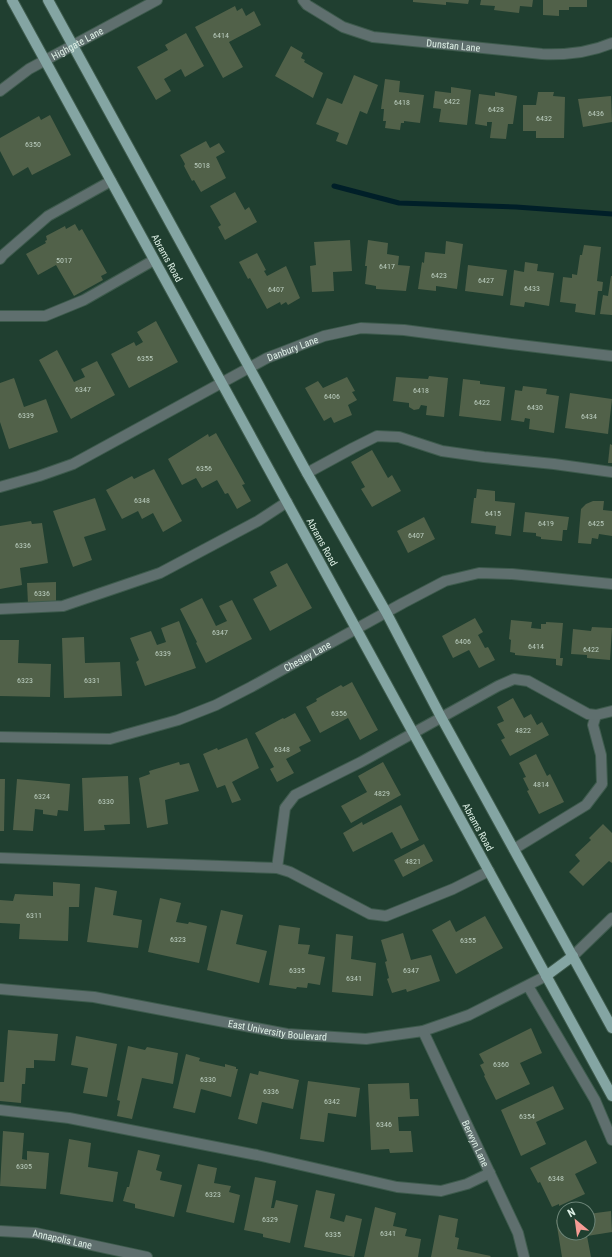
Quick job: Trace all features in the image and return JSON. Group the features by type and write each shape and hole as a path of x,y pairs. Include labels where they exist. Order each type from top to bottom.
{"main road":[{"name":"Abrams Road","path":"12,0 612,1096"},
{"name":"Abrams Road","path":"48,0 307,473 386,612 612,1028"},
{"path":"546,976 573,956"}],"street":[{"name":"Highgate Lane","path":"0,91 29,69 157,0"},
{"name":"Dunstan Lane","path":"303,0 308,5 343,27 373,37 542,54 569,55 600,49 612,43"},
{"path":"0,259 48,216 111,181"},
{"path":"0,316 45,316 84,300 154,260"},
{"name":"Danbury Lane","path":"0,487 39,476 73,464 283,351 324,336 361,328 404,330 612,356"},
{"path":"307,473 377,436 399,437 442,451 612,472"},
{"path":"0,609 63,606 160,573 258,521 287,502"},
{"name":"Chesley Lane","path":"0,737 110,739 178,720 216,705 251,687 445,581 479,573 512,574 612,584"},
{"path":"277,868 285,808 295,795 361,762 514,679 528,681 588,714 596,715 612,712"},
{"path":"514,849 586,805 602,784 601,755 593,725 596,715"},
{"path":"0,858 277,868 290,872 370,914 386,916 453,889 489,871"},
{"path":"573,956 612,918"},
{"name":"East University Boulevard","path":"0,989 94,997 287,1034 366,1039 423,1031 469,1015 546,976"},
{"path":"528,986 595,1100 612,1140"},
{"name":"Berwyn Lane","path":"423,1031 518,1233 524,1257"},
{"path":"0,1110 69,1118 257,1155 397,1187 441,1190 467,1184 490,1173"},
{"name":"Annapolis Lane","path":"0,1231 36,1233 147,1257"}],"building":[{"path":"413,0 469,0 468,4 446,2 446,5 413,2"},
{"path":"481,0 533,0 532,7 520,6 519,13 494,10 495,6 480,5"},
{"path":"543,0 587,0 587,7 569,7 569,10 559,10 559,16 543,15"},
{"path":"235,6 237,11 242,8 246,16 254,11 261,25 229,42 243,67 223,78 195,27"},
{"path":"186,33 204,66 185,77 181,69 164,79 171,91 156,100 137,67 168,50 165,45"},
{"path":"291,46 303,53 301,58 305,60 304,62 323,73 313,98 275,76"},
{"path":"354,75 378,85 367,114 360,111 347,145 336,141 339,133 316,124 327,98 342,104"},
{"path":"385,79 400,81 399,92 424,95 420,123 404,121 404,123 401,123 400,130 385,128 386,121 383,121 384,109 381,109"},
{"path":"451,87 471,90 467,125 439,122 441,109 433,108 435,91 451,93"},
{"path":"495,92 517,96 513,124 508,124 506,139 490,138 492,122 487,122 487,126 475,124 479,94 495,96"},
{"path":"538,92 554,92 553,96 565,97 564,138 536,138 536,131 523,131 523,105 536,105"},
{"path":"611,96 612,122 583,127 578,99"},
{"path":"50,115 71,155 32,175 28,167 13,176 0,151 0,138 39,116 41,120"},
{"path":"206,141 210,148 219,143 225,152 216,157 226,178 201,192 194,180 192,181 180,155"},
{"path":"235,192 245,210 249,207 257,222 225,240 218,227 221,225 210,206"},
{"path":"75,224 79,231 82,229 107,273 101,276 103,280 74,296 56,265 38,275 26,254 46,243 46,236 65,226 66,229"},
{"path":"350,240 352,271 333,272 334,291 312,292 310,266 316,265 314,242"},
{"path":"368,240 388,243 387,254 399,256 398,265 410,266 406,291 376,289 376,286 365,284 367,266 365,266"},
{"path":"446,241 463,244 457,289 436,286 436,291 418,289 425,252 445,254"},
{"path":"584,245 601,247 597,281 603,282 602,291 598,291 595,315 575,312 576,304 560,302 563,277 572,278 572,274 577,275 580,255 582,255"},
{"path":"257,253 266,270 264,271 267,276 286,266 300,298 288,305 286,302 281,305 280,302 267,309 250,278 248,279 239,262"},
{"path":"525,262 538,264 537,271 554,273 549,306 525,302 524,307 510,305 514,270 524,272"},
{"path":"468,265 507,270 503,296 465,291"},
{"path":"611,276 612,315 600,314 603,295 608,296"},
{"path":"156,321 178,362 129,388 111,354 134,342 136,346 143,342 137,332"},
{"path":"57,350 74,382 85,377 81,369 97,361 115,395 71,419 39,360"},
{"path":"429,376 448,378 444,417 426,415 427,406 421,405 419,409 414,410 409,407 409,403 393,401 396,377 428,379"},
{"path":"347,377 355,391 352,392 357,400 348,405 352,415 334,423 331,417 324,421 305,388 318,381 323,388"},
{"path":"14,378 24,407 46,399 58,432 9,449 0,422 0,383"},
{"path":"463,379 480,381 480,384 505,387 501,421 459,416"},
{"path":"523,386 547,389 546,394 559,396 554,433 529,429 530,419 525,418 524,422 511,420 515,390 522,391"},
{"path":"570,393 612,399 608,434 565,428"},
{"path":"216,433 245,484 242,485 251,501 237,509 228,493 225,494 217,480 202,488 196,478 182,485 168,459 208,434 209,437"},
{"path":"610,444 612,445 612,463 608,463"},
{"path":"372,450 388,478 392,475 401,491 372,507 361,489 365,487 351,462"},
{"path":"154,469 182,521 163,532 153,513 142,519 138,511 122,519 106,490 132,476 134,479"},
{"path":"477,489 495,491 495,501 515,503 511,536 495,534 496,526 471,523 474,498 476,498"},
{"path":"95,498 106,530 84,537 92,560 73,567 53,511"},
{"path":"593,501 604,501 603,510 612,511 612,536 599,534 598,539 592,538 591,544 578,543 581,509 586,504"},
{"path":"525,512 569,517 567,530 563,530 562,541 541,539 541,537 536,536 536,533 523,532"},
{"path":"424,517 435,539 408,553 397,531"},
{"path":"31,521 32,524 42,523 48,563 20,568 22,585 0,589 0,526"},
{"path":"287,563 312,608 270,631 253,599 277,586 270,572"},
{"path":"56,582 56,603 28,604 27,583"},
{"path":"202,598 216,626 227,621 219,606 232,600 252,639 206,663 180,609"},
{"path":"475,618 483,632 478,635 485,648 488,647 495,660 479,668 469,650 453,658 442,636"},
{"path":"511,620 532,622 531,628 541,629 541,624 546,624 546,622 563,623 560,658 563,658 562,666 556,665 556,659 515,655 515,653 510,652 511,640 509,639"},
{"path":"179,621 196,668 145,686 136,662 139,660 130,638 151,631 157,645 166,642 161,628"},
{"path":"592,627 612,628 610,660 587,658 587,655 571,654 573,629 591,631"},
{"path":"84,637 85,663 120,662 122,696 64,698 62,638"},
{"path":"0,640 19,640 18,663 51,664 50,697 0,696"},
{"path":"352,682 378,730 360,740 348,718 320,733 306,707 317,701 316,699 341,685 343,687"},
{"path":"513,698 524,718 531,714 537,725 542,722 549,735 510,756 501,740 505,738 497,724 504,721 497,707"},
{"path":"295,713 311,741 299,747 301,751 286,759 294,773 277,782 270,769 274,767 255,733"},
{"path":"247,738 259,768 232,782 241,800 232,803 225,785 217,788 203,754 217,748 218,750"},
{"path":"536,754 547,776 550,774 564,802 539,814 527,791 529,790 523,778 526,777 519,763"},
{"path":"179,762 180,765 189,763 199,791 165,800 168,824 147,828 139,778 150,774 149,771"},
{"path":"383,762 401,795 351,823 341,806 367,792 358,776"},
{"path":"128,776 130,824 104,825 105,830 84,831 82,778"},
{"path":"0,779 5,779 4,831 0,831"},
{"path":"17,779 70,784 68,811 58,810 57,816 43,814 43,810 35,809 33,831 13,830"},
{"path":"401,805 419,840 401,849 392,832 353,852 343,833 362,822 363,825"},
{"path":"603,824 612,833 612,863 609,861 583,886 569,872 580,861 575,855 591,840 589,838"},
{"path":"424,844 433,861 403,877 394,860"},
{"path":"53,882 80,884 79,907 69,907 68,941 19,939 20,924 0,923 0,900 13,901 15,894 53,896"},
{"path":"95,887 117,891 113,915 142,920 138,948 87,942"},
{"path":"160,898 181,903 176,922 188,924 189,922 207,926 199,963 148,952"},
{"path":"221,910 243,915 236,944 267,951 259,983 207,970"},
{"path":"485,916 503,948 456,974 432,930 450,920 456,932"},
{"path":"279,925 300,928 298,944 310,945 308,954 325,957 320,985 308,983 307,988 297,987 296,989 269,985"},
{"path":"403,933 411,960 431,955 440,981 407,992 406,989 392,993 387,979 389,978 385,962 387,961 381,940"},
{"path":"336,934 353,936 351,959 376,963 373,996 332,992"},
{"path":"531,1028 542,1053 520,1063 530,1084 496,1100 484,1076 485,1075 480,1065 484,1063 479,1054"},
{"path":"8,1030 58,1034 55,1061 34,1060 34,1068 26,1068 25,1084 22,1084 21,1103 0,1101 0,1082 4,1082"},
{"path":"76,1036 117,1044 107,1097 83,1093 88,1068 71,1065"},
{"path":"128,1046 145,1050 147,1047 178,1053 173,1084 142,1078 132,1119 117,1116 120,1101 117,1100"},
{"path":"186,1054 200,1058 199,1061 225,1067 225,1064 236,1067 236,1069 238,1069 231,1097 201,1089 195,1113 173,1108"},
{"path":"259,1071 299,1080 293,1109 262,1102 257,1124 238,1119 250,1073 258,1075"},
{"path":"308,1081 360,1088 356,1117 328,1113 324,1142 300,1139"},
{"path":"409,1083 410,1099 418,1099 419,1116 398,1117 399,1131 411,1131 413,1152 390,1153 389,1149 371,1150 368,1084"},
{"path":"553,1086 564,1109 536,1122 546,1144 521,1156 501,1110"},
{"path":"3,1131 24,1133 22,1159 27,1160 27,1151 49,1153 46,1189 0,1186"},
{"path":"69,1139 91,1143 88,1167 118,1172 113,1202 60,1194"},
{"path":"586,1140 597,1163 575,1174 585,1194 570,1201 556,1201 556,1205 552,1207 540,1182 538,1183 530,1168"},
{"path":"138,1150 160,1155 156,1170 162,1172 160,1180 182,1185 174,1217 135,1208 135,1204 123,1201 127,1187 129,1187"},
{"path":"198,1164 217,1168 214,1183 231,1186 229,1192 240,1195 234,1223 186,1212"},
{"path":"255,1177 276,1181 271,1208 274,1208 276,1200 298,1205 290,1243 263,1237 263,1234 244,1230"},
{"path":"316,1190 335,1194 330,1218 344,1222 346,1215 362,1219 354,1257 304,1247"},
{"path":"375,1207 396,1213 393,1226 407,1229 405,1236 421,1239 418,1257 364,1257"},
{"path":"611,1211 612,1232 596,1235 596,1213"},
{"path":"439,1215 458,1219 455,1237 459,1238 457,1249 491,1256 431,1257"},
{"path":"559,1241 588,1241 591,1257 562,1257"}],"waterway":[{"path":"334,186 399,203 516,207 612,214"}]}
